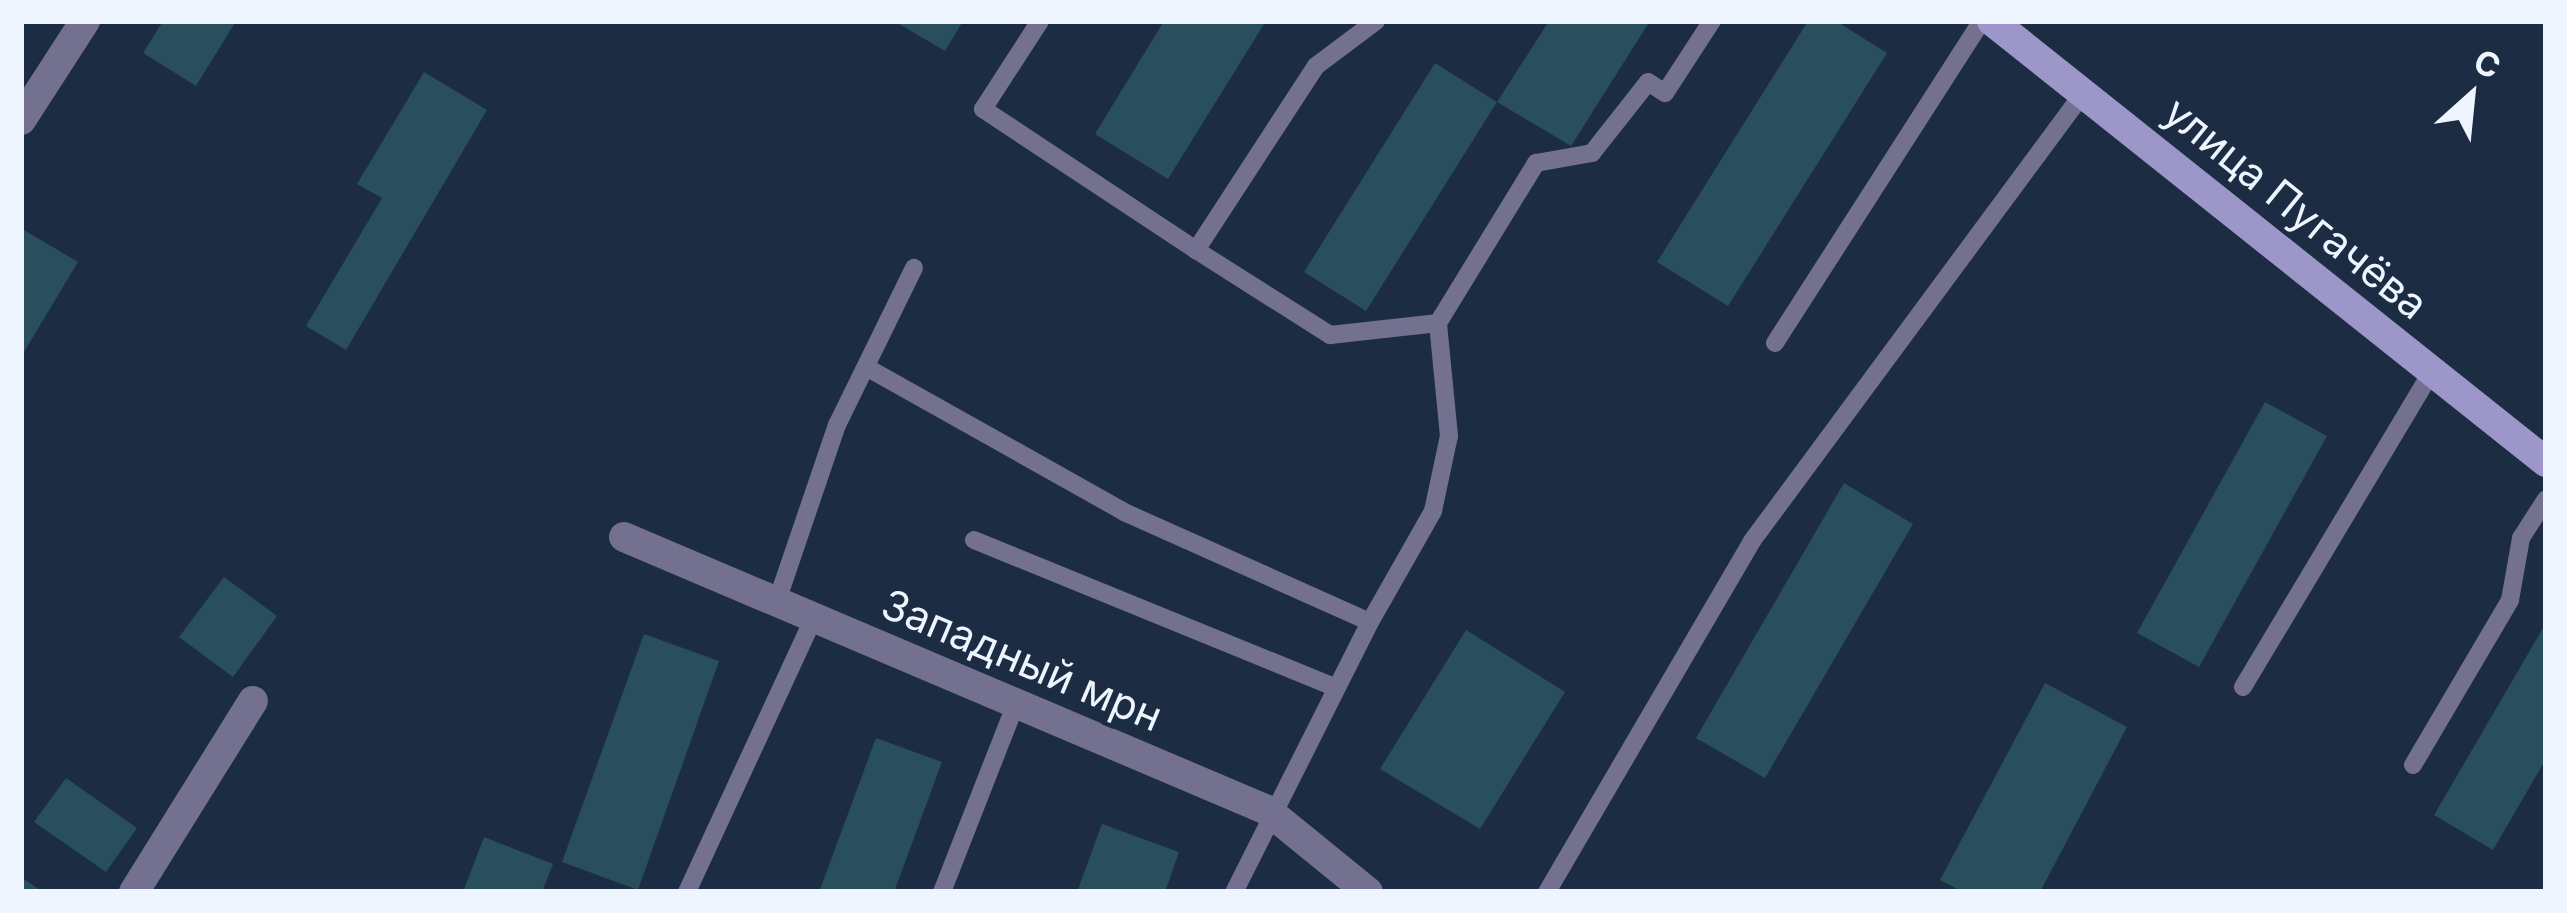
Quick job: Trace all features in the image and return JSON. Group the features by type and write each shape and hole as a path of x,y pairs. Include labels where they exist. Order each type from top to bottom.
{"street":[{"path":"21,120 86,21"},
{"name":"улица Пугачёва","path":"1992,21 2546,462"},
{"name":"Западный мрн","path":"624,537 1267,810 1368,892"},
{"path":"134,892 253,701"}],"lane":[{"path":"1040,21 983,109 1330,335 1438,323"},
{"path":"1196,250 1316,66 1376,21"},
{"path":"1234,892 1267,810 1433,511 1449,436 1438,323 1536,164 1592,153 1648,82 1665,93 1712,21"},
{"path":"1775,343 1982,21"},
{"path":"1546,892 1752,541 2084,92"},
{"path":"777,601 866,367 914,268"},
{"path":"866,367 1124,512 1370,622"},
{"path":"2243,687 2432,371"},
{"path":"2413,766 2510,600 2521,538 2546,499"},
{"path":"974,539 1335,687"},
{"path":"687,892 814,617"},
{"path":"943,892 1016,703"}],"building":[{"path":"163,21 236,21 196,86 143,53"},
{"path":"894,21 963,21 945,51"},
{"path":"1164,21 1266,21 1168,179 1095,134"},
{"path":"1549,21 1650,21 1571,146 1497,102"},
{"path":"1808,21 1836,21 1887,53 1728,306 1657,262"},
{"path":"1435,63 1497,102 1366,311 1304,272"},
{"path":"424,72 487,110 346,350 306,326 382,198 357,184"},
{"path":"24,230 78,262 21,357 21,235"},
{"path":"2265,402 2327,436 2199,667 2137,633"},
{"path":"1844,483 1913,524 1765,778 1696,738"},
{"path":"224,577 277,616 233,677 179,637"},
{"path":"2546,623 2546,759 2493,850 2434,815"},
{"path":"1466,630 1565,692 1480,829 1380,769"},
{"path":"644,634 719,661 638,890 562,862"},
{"path":"2045,683 2127,727 2040,892 1963,892 1940,880"},
{"path":"876,738 942,762 894,892 819,892"},
{"path":"66,778 137,828 106,872 34,822"},
{"path":"1102,824 1179,852 1165,892 1077,892"},
{"path":"484,837 553,864 542,892 463,892"},
{"path":"21,877 43,892 21,892"}]}
